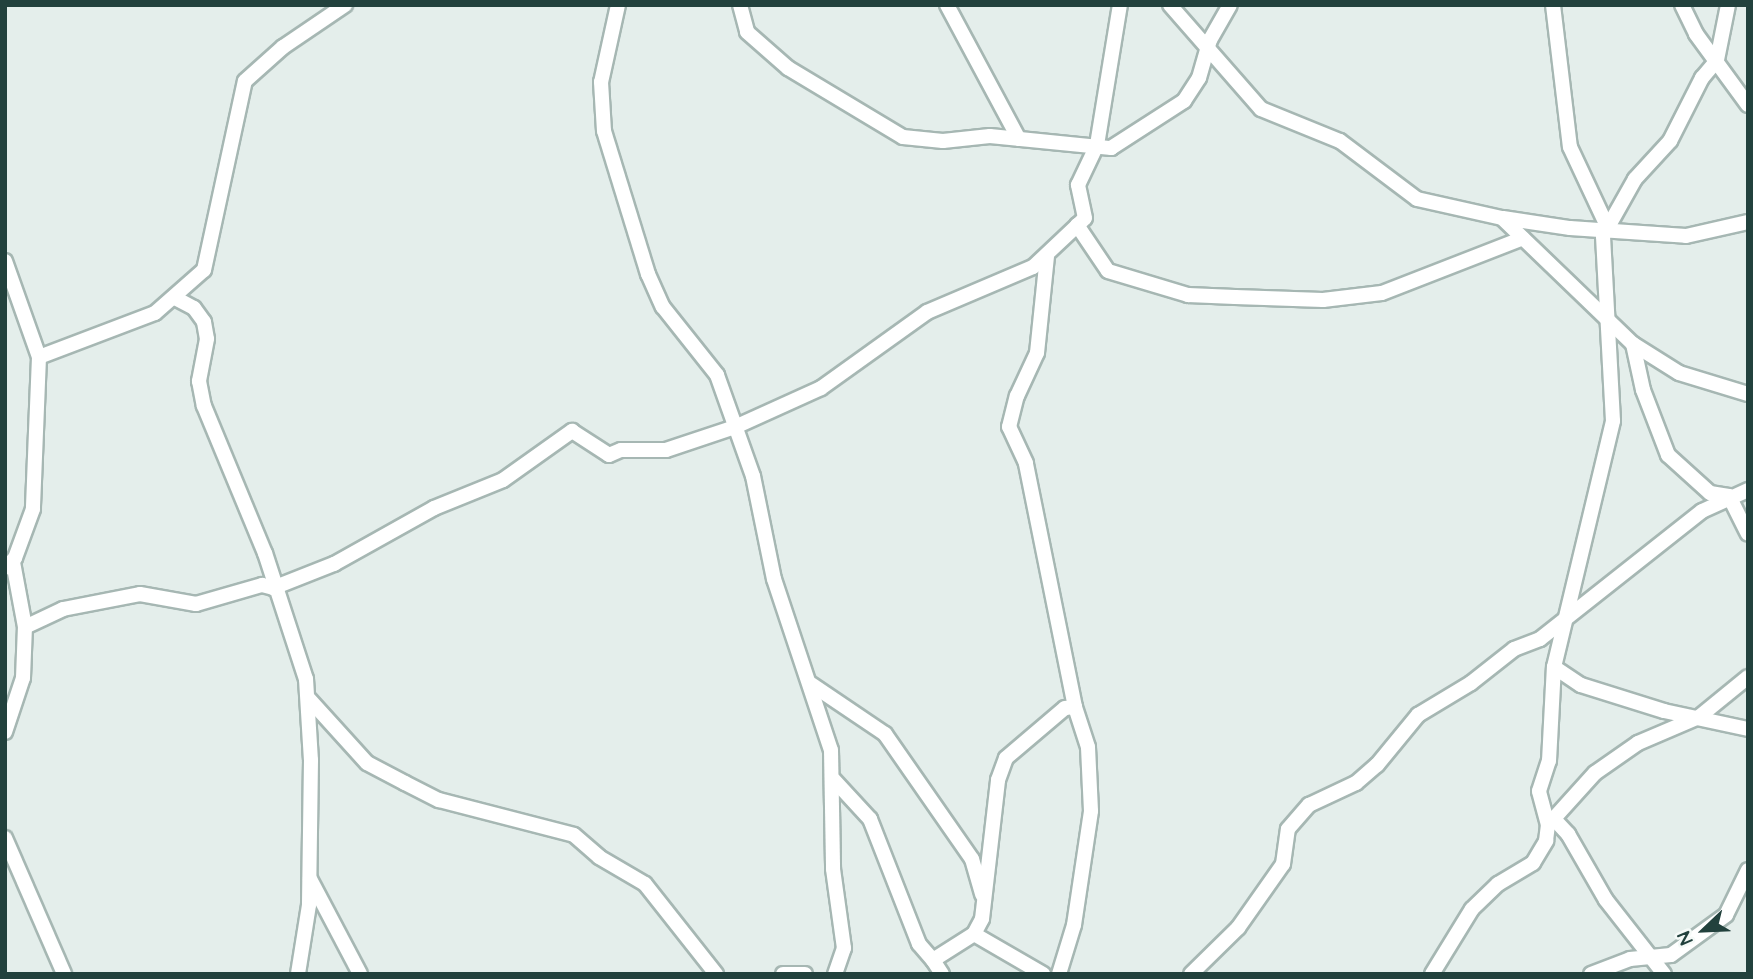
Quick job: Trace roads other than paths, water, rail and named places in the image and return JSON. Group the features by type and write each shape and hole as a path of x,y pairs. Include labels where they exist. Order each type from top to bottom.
{"street":[{"path":"39,356 147,317 177,299 204,270 245,81 282,47 345,5"},
{"path":"618,5 601,82 604,131 648,275 668,318 717,375 753,476 774,579 831,750 834,780 833,869 844,948 835,974"},
{"path":"740,5 747,32 788,68 903,137 1018,139 1111,148 1184,102 1210,51 1210,40 1230,5"},
{"path":"947,5 1018,139"},
{"path":"25,627 63,610 141,594 196,604 262,585 273,587 334,564 434,508 503,480 572,431 609,455 621,450 666,450 735,427 821,388 927,312 1047,256 1085,218 1078,185 1097,145 1120,5"},
{"path":"1170,5 1261,109 1340,141 1417,199 1502,218 1570,229 1606,227 1686,236 1748,222"},
{"path":"1553,5 1570,146 1606,227"},
{"path":"1682,5 1696,34 1748,105"},
{"path":"1664,974 1551,822 1539,791 1549,761 1554,667 1614,421 1602,269 1606,227 1635,179 1670,141 1702,78 1717,60 1728,5"},
{"path":"1502,218 1606,323 1633,344 1679,373 1748,394"},
{"path":"1077,225 1108,271 1188,295 1323,300 1381,293 1523,238"},
{"path":"1047,256 1037,353 1017,396 1009,427 1032,485 1075,707 1088,747 1091,811 1074,925 1059,974"},
{"path":"5,261 39,356 33,509 9,565 25,627 23,678 5,732"},
{"path":"177,299 194,308 204,322 207,339 199,381 204,406 265,553 273,587 300,658 309,699 307,929 298,974"},
{"path":"1633,344 1643,390 1668,454 1710,493 1729,496"},
{"path":"1191,974 1238,928 1283,863 1288,829 1309,805 1356,783 1377,765 1418,715 1471,683 1514,649 1540,639 1621,579 1702,511 1729,496 1748,490"},
{"path":"1729,496 1748,534"},
{"path":"1554,667 1581,685 1664,712 1748,729"},
{"path":"1432,974 1472,909 1540,854 1551,822 1595,773 1638,743 1699,717 1748,677"},
{"path":"811,684 885,734 972,859 983,900"},
{"path":"309,699 367,763 405,783 439,800 573,835 599,857 645,884 716,974"},
{"path":"933,960 974,934 983,900 998,780 1006,758 1065,708 1075,707"},
{"path":"834,780 870,819 919,944 942,974"},
{"path":"5,838 64,974"},
{"path":"1726,915 1748,870"},
{"path":"309,878 360,974"},
{"path":"1591,974 1649,957 1671,955 1748,900"},
{"path":"974,934 1042,974"},
{"path":"783,974 805,974"}]}
